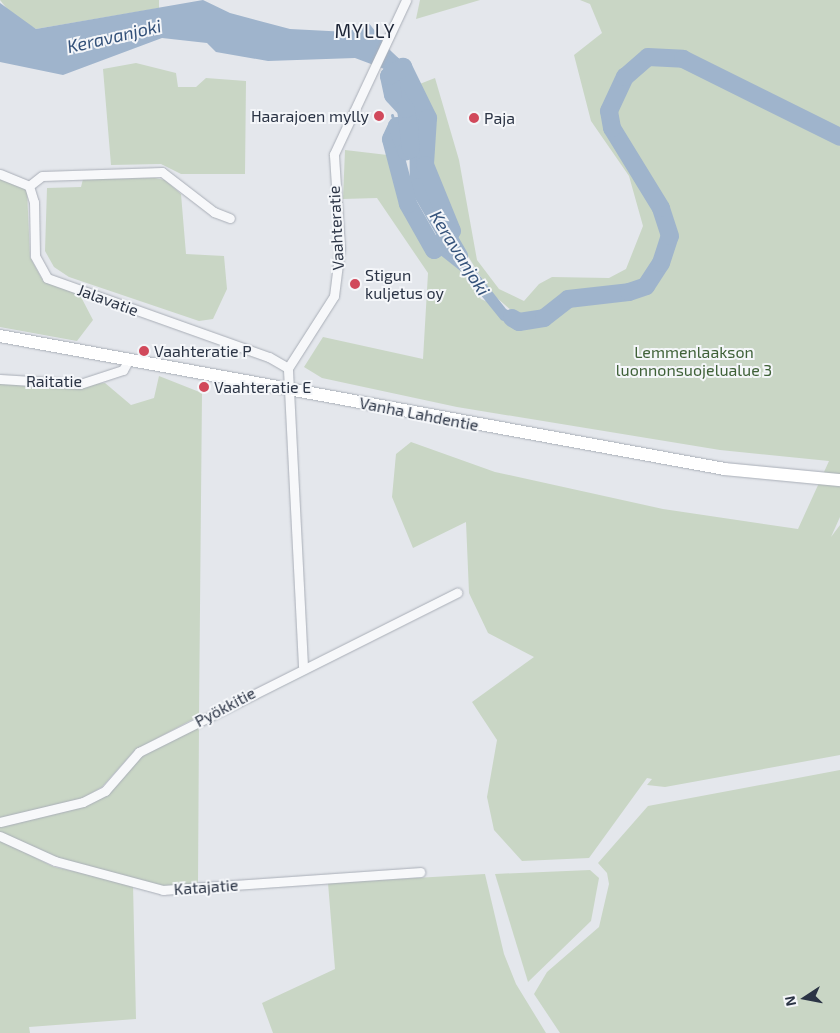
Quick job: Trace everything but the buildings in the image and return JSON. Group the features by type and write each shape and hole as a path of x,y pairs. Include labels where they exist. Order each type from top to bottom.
{"main road":[{"name":"Vanha Lahdentie","path":"0,336 725,469 840,480"}],"street":[{"name":"Vaahteratie","path":"288,368 334,296 340,248 334,154 369,74 406,0"},
{"path":"0,174 29,186 42,176 162,172 214,212 230,218"},
{"name":"Jalavatie","path":"29,186 34,202 35,256 47,278 269,357 288,368"},
{"name":"Raitatie","path":"0,379 80,384 123,370 129,359"},
{"path":"288,368 303,666"},
{"name":"Pyökkitie","path":"0,822 83,802 105,791 140,752 303,666 457,593"},
{"name":"Katajatie","path":"0,836 55,861 163,890 420,872"}],"green space":[{"path":"0,0 159,0 159,8 36,29 12,15"},
{"path":"420,0 480,0 416,19"},
{"name":"Lemmenlaakson luonnonsuojelualue 3","path":"580,0 840,0 840,517 831,537 840,525 840,755 665,787 647,785 652,779 647,778 589,858 522,861 494,830 487,797 497,740 472,702 534,657 488,633 469,593 466,522 413,548 392,497 396,454 411,442 495,472 663,509 798,529 829,461 720,450 457,407 322,378 304,367 323,337 423,359 428,273 377,198 343,199 345,150 396,156 408,204 426,241 463,273 481,299 518,316 490,292 441,212 425,165 428,118 412,87 435,78 459,160 477,260 499,289 524,301 539,284 552,277 609,278 626,269 643,226 629,176 591,121 574,55 602,33 590,4"},
{"path":"136,63 176,73 178,87 196,87 206,78 246,81 245,174 181,174 161,164 111,165 103,69"},
{"path":"155,178 165,180 181,194 186,254 224,256 227,289 213,319 199,321 69,277 54,267 45,251 47,188 81,187 83,179"},
{"path":"0,179 27,189 30,257 43,281 80,295 93,320 77,341 0,327"},
{"path":"159,376 202,393 199,716 135,750 102,787 81,799 0,818 0,382 37,388 105,383 131,405 154,398"},
{"path":"199,725 198,884 163,887 56,858 0,832 0,826 84,807 108,794 142,755"},
{"path":"840,770 840,1033 560,1033 534,994 547,972 599,927 609,884 607,873 598,863 648,806"},
{"path":"0,840 54,867 133,884 136,1019 29,1027 30,1033 0,1033"},
{"path":"590,870 599,878 591,921 528,982 495,874"},
{"path":"485,874 504,954 516,984 546,1033 273,1033 262,1003 335,969 328,883"}],"water":[{"path":"203,0 230,13 290,29 348,32 368,22 403,67 389,76 387,70 355,58 268,61 216,52 207,43 162,38 63,75 0,62 0,3 36,29"},
{"path":"452,231 468,261 506,309 518,316 533,315 538,324 520,329 501,320 463,273 434,250"}],"waterway":[{"name":"Keravanjoki","path":"381,54 394,66 418,119 419,187 459,256"},
{"name":"Keravanjoki","path":"512,318 519,322 544,318 568,299 629,292 646,286 661,263 670,236 661,208 612,128 609,111 625,77 648,57 683,59 840,137"},
{"path":"403,67 428,118 425,165 452,231 434,250 408,204 391,139 397,126 406,151 411,149 406,109 393,95 389,76 403,67"},
{"path":"390,98 401,82"},
{"path":"392,115 395,127"}],"place":[{"name":"Haarajoen mylly","path":"379,116"},
{"name":"Paja","path":"474,118"},
{"name":"Stigun kuljetus oy","path":"355,284"},
{"name":"Vaahteratie P","path":"144,351"},
{"name":"Vaahteratie E","path":"204,387"}],"district":[{"name":"MYLLY","path":"365,31"}]}
